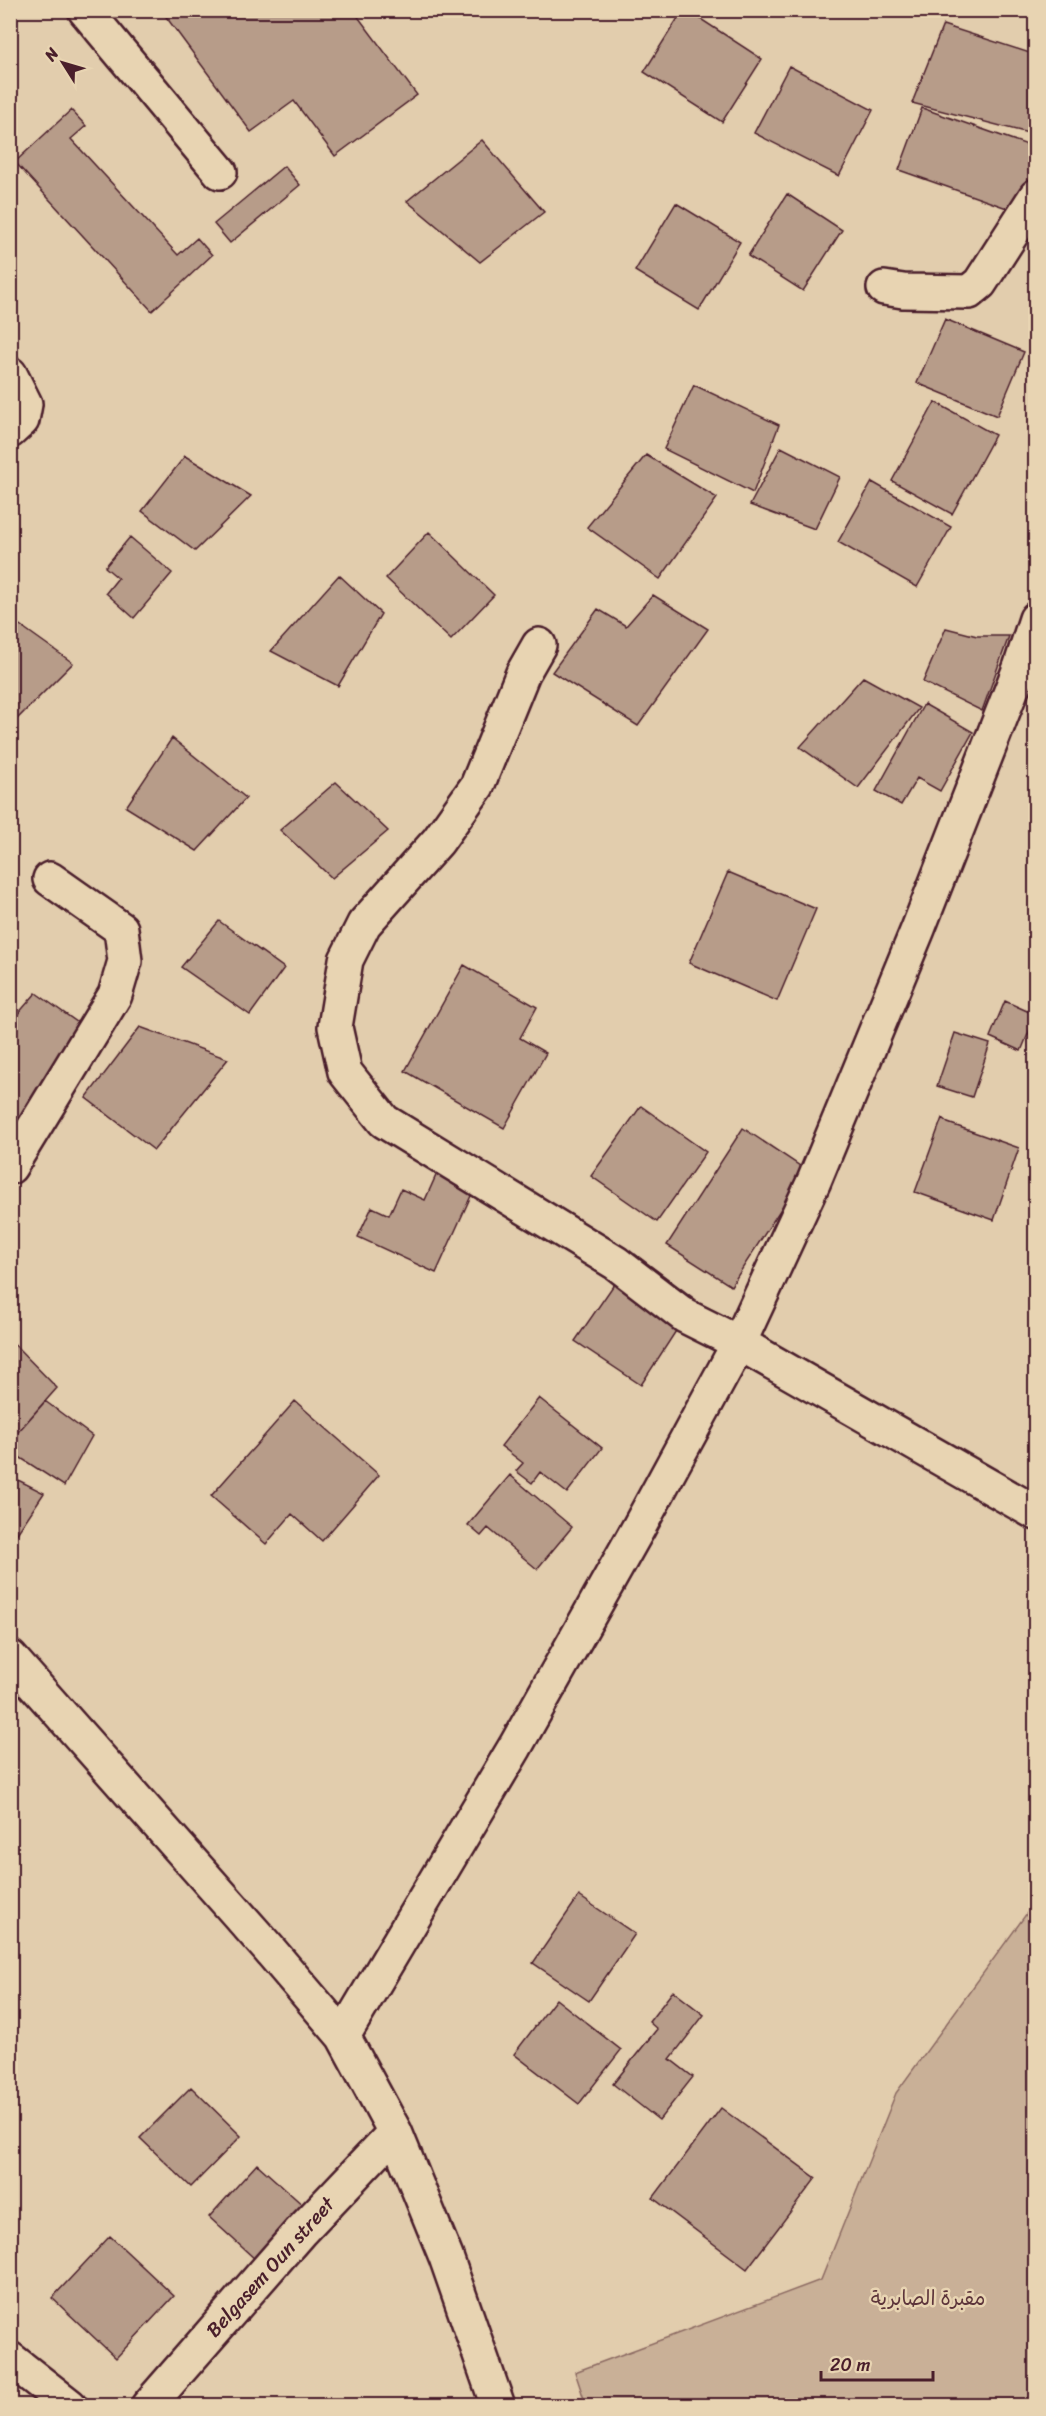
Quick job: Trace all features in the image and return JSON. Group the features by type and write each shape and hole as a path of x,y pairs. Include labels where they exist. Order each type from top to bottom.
{"street":[{"path":"85,10 220,172"},
{"path":"884,288 969,292 980,283 1035,196"},
{"path":"10,374 26,404 22,420 10,431"},
{"path":"343,2036 521,1737 739,1343 814,1181 918,929 1020,668 1035,619"},
{"path":"539,645 523,673 477,786 438,841 364,924 346,960 335,1027 345,1072 384,1121 616,1263 686,1316 739,1343 1035,1513"},
{"path":"10,1167 115,995 125,961 121,929 50,879"},
{"path":"10,1657 343,2036 395,2132 446,2257 498,2406"},
{"name":"Belgasem Oun street","path":"148,2406 300,2232 395,2132"},
{"path":"10,2359 70,2406"}],"green space":[{"name":"مقبرة الصابرية","path":"1035,1902 1035,2405 586,2405 575,2372 821,2280 896,2093"}],"building":[{"path":"161,10 353,10 417,95 335,156 294,101 251,132"},
{"path":"683,10 687,10 762,59 722,122 644,72"},
{"path":"943,25 1036,55 1036,135 912,103"},
{"path":"789,66 873,110 839,176 754,133"},
{"path":"922,108 1036,148 1036,173 1021,213 899,170"},
{"path":"71,110 86,126 71,139 178,255 197,238 212,255 152,311 15,162"},
{"path":"482,140 544,212 480,262 407,201"},
{"path":"284,166 300,185 230,243 214,224"},
{"path":"787,194 842,230 803,291 748,256"},
{"path":"676,203 740,242 699,310 635,271"},
{"path":"945,319 1024,352 997,416 917,383"},
{"path":"694,385 779,425 753,493 664,449"},
{"path":"935,402 995,435 952,514 892,481"},
{"path":"781,447 840,477 815,529 750,505"},
{"path":"646,455 717,498 660,579 587,527"},
{"path":"185,456 251,496 195,551 142,511"},
{"path":"872,482 951,527 917,587 838,542"},
{"path":"429,532 494,595 451,640 386,578"},
{"path":"130,537 172,573 134,618 106,593 118,578 105,567"},
{"path":"339,575 381,614 338,686 271,651"},
{"path":"653,595 708,629 638,726 552,672 598,609 626,626"},
{"path":"10,618 73,663 15,721 10,718"},
{"path":"946,628 977,636 1009,636 982,711 923,682"},
{"path":"863,677 919,708 858,788 800,747"},
{"path":"924,704 973,732 940,791 917,778 901,805 876,791"},
{"path":"172,738 246,798 197,851 126,807"},
{"path":"336,782 388,831 332,878 280,830"},
{"path":"728,872 816,909 777,1001 689,963"},
{"path":"219,921 284,968 250,1015 181,967"},
{"path":"464,965 537,1007 520,1038 546,1053 504,1128 405,1071"},
{"path":"36,993 81,1025 10,1142 10,1023"},
{"path":"1005,1001 1036,1015 1021,1051 990,1037"},
{"path":"140,1027 228,1059 154,1150 86,1098"},
{"path":"955,1033 990,1044 972,1097 937,1086"},
{"path":"641,1106 706,1152 657,1222 591,1176"},
{"path":"942,1118 948,1123 1019,1148 994,1220 915,1192"},
{"path":"743,1128 806,1170 731,1286 667,1245"},
{"path":"438,1171 475,1187 436,1273 358,1237 372,1207 389,1215 401,1189 425,1200"},
{"path":"635,1254 696,1300 641,1385 575,1341"},
{"path":"10,1340 57,1388 10,1441"},
{"path":"539,1398 602,1448 567,1493 540,1472 532,1483 516,1471 523,1463 501,1446"},
{"path":"45,1401 92,1436 64,1486 10,1451 10,1441"},
{"path":"295,1401 379,1475 322,1541 292,1514 266,1544 211,1496"},
{"path":"510,1475 572,1527 537,1569 488,1528 481,1536 468,1525"},
{"path":"10,1476 44,1493 10,1544"},
{"path":"579,1896 635,1934 589,2001 533,1963"},
{"path":"673,1991 704,2015 670,2059 693,2077 659,2120 613,2084 657,2029 649,2022"},
{"path":"556,1999 621,2050 579,2104 514,2054"},
{"path":"191,2087 241,2136 191,2187 140,2138"},
{"path":"721,2108 816,2178 747,2269 653,2198"},
{"path":"257,2164 305,2207 256,2260 209,2217"},
{"path":"110,2236 174,2296 116,2358 52,2298"}]}
